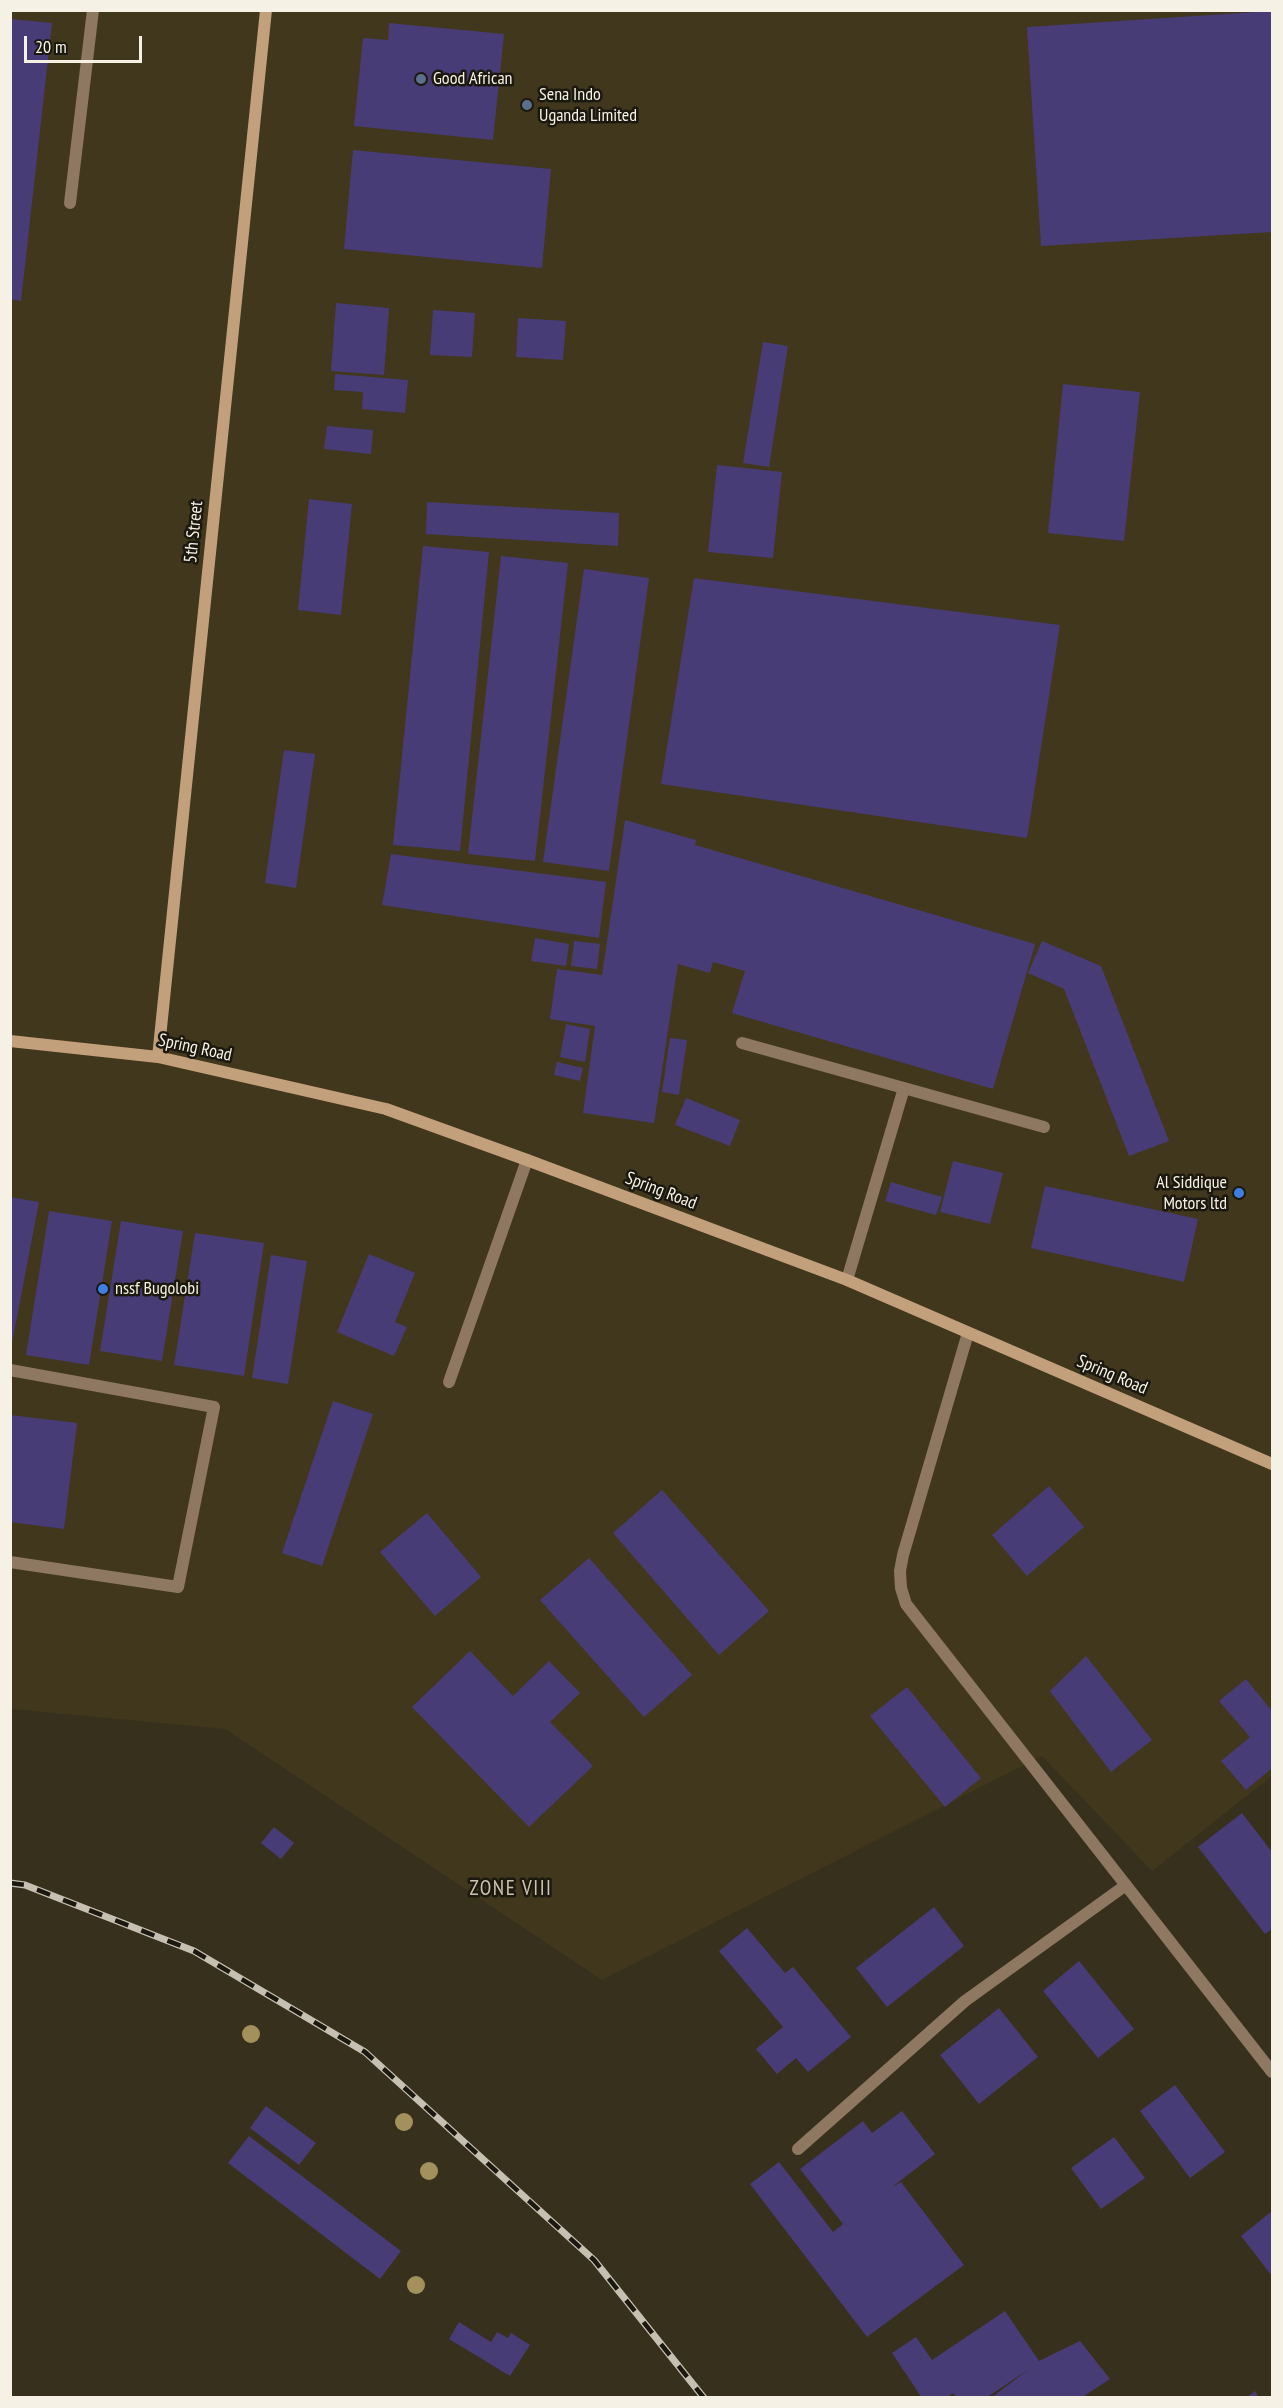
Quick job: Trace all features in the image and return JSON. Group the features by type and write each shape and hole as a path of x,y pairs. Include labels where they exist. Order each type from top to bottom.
{"main road":[{"name":"5th Street","path":"158,1057 266,10"},
{"name":"Spring Road","path":"10,1041 158,1057 386,1110 527,1160 847,1280 1272,1464"}],"street":[{"path":"70,202 93,10"},
{"path":"742,1043 1044,1128"},
{"path":"847,1280 904,1088"},
{"path":"449,1382 527,1160"},
{"path":"968,1333 903,1556 900,1571 901,1588 906,1604 1272,2072"},
{"path":"10,1370 214,1407 178,1587 10,1562"},
{"path":"798,2149 965,2001 1126,1885"}],"shaded area":[{"path":"10,11 1272,11 1272,1776 1152,1871 1042,1756 602,1980 225,1729 11,1709"}],"building":[{"path":"1272,11 1272,232 1041,246 1027,27"},
{"path":"10,19 52,23 21,301 10,299"},
{"path":"389,23 504,34 493,140 354,126 363,38 388,40"},
{"path":"353,150 551,169 542,268 344,249"},
{"path":"336,303 389,308 384,375 331,371"},
{"path":"433,310 475,313 472,357 430,355"},
{"path":"518,318 566,321 563,360 516,357"},
{"path":"763,342 788,346 769,467 743,463"},
{"path":"335,374 408,380 405,413 362,409 363,392 334,390"},
{"path":"1063,384 1140,392 1124,541 1048,533"},
{"path":"327,426 373,430 371,454 324,449"},
{"path":"717,465 782,472 773,558 708,552"},
{"path":"309,499 352,504 341,615 298,610"},
{"path":"427,502 619,513 618,546 426,534"},
{"path":"423,546 489,552 460,851 393,845"},
{"path":"501,556 568,563 535,861 468,854"},
{"path":"584,569 649,578 609,871 543,862"},
{"path":"694,578 1060,625 1027,838 661,784"},
{"path":"284,750 315,754 296,888 265,883"},
{"path":"625,820 696,840 695,845 1035,944 993,1089 732,1013 745,971 713,962 710,973 678,964 654,1123 583,1113 595,1026 550,1019 557,969 602,975"},
{"path":"391,854 606,882 599,938 382,905"},
{"path":"535,938 569,944 566,966 531,961"},
{"path":"574,941 600,944 597,969 571,966"},
{"path":"1042,941 1101,966 1169,1141 1129,1156 1064,989 1028,973"},
{"path":"566,1024 590,1029 585,1062 560,1057"},
{"path":"670,1038 687,1040 679,1095 662,1092"},
{"path":"557,1062 583,1068 580,1081 554,1075"},
{"path":"686,1098 740,1120 730,1146 675,1125"},
{"path":"953,1161 1003,1173 990,1224 940,1212"},
{"path":"891,1182 942,1197 936,1215 885,1201"},
{"path":"1045,1186 1198,1219 1184,1282 1031,1248"},
{"path":"10,1197 39,1202 12,1343 10,1343"},
{"path":"49,1211 112,1221 89,1365 26,1355"},
{"path":"121,1221 183,1231 162,1361 100,1351"},
{"path":"195,1233 264,1243 244,1376 174,1365"},
{"path":"369,1254 415,1273 395,1322 407,1327 394,1356 337,1332"},
{"path":"271,1255 307,1261 288,1384 252,1378"},
{"path":"333,1401 373,1414 322,1566 282,1553"},
{"path":"10,1415 77,1423 64,1529 10,1522"},
{"path":"1049,1486 1084,1527 1027,1576 992,1535"},
{"path":"662,1490 769,1611 719,1655 613,1533"},
{"path":"427,1513 481,1577 435,1616 380,1552"},
{"path":"589,1558 692,1675 644,1717 540,1600"},
{"path":"470,1651 513,1696 549,1661 580,1693 550,1722 593,1766 529,1827 412,1707"},
{"path":"1086,1656 1152,1740 1111,1772 1050,1691"},
{"path":"1246,1679 1272,1711 1272,1768 1246,1790 1221,1761 1250,1737 1219,1701"},
{"path":"907,1687 981,1778 945,1807 870,1716"},
{"path":"1242,1813 1272,1852 1272,1929 1265,1934 1198,1847"},
{"path":"274,1827 294,1843 281,1859 261,1843"},
{"path":"934,1907 964,1946 887,2007 856,1968"},
{"path":"747,1928 785,1973 793,1967 851,2037 808,2072 796,2058 777,2074 756,2049 783,2027 719,1951"},
{"path":"1079,1961 1134,2029 1098,2058 1043,1991"},
{"path":"999,2008 1038,2057 979,2104 940,2055"},
{"path":"1175,2085 1225,2152 1190,2178 1140,2111"},
{"path":"266,2106 316,2143 299,2165 250,2128"},
{"path":"902,2111 935,2154 892,2187 901,2182 964,2265 867,2337 750,2184 779,2162 833,2232 843,2224 800,2169 863,2121 872,2133"},
{"path":"249,2136 401,2251 380,2279 228,2163"},
{"path":"1114,2137 1145,2178 1101,2209 1071,2168"},
{"path":"1272,2211 1272,2276 1241,2236"},
{"path":"1005,2311 1039,2361 1080,2341 1110,2379 1081,2398 991,2398 1029,2369 986,2398 957,2398 953,2393 947,2398 922,2398 892,2353 916,2337 932,2360"},
{"path":"459,2322 491,2342 497,2332 508,2338 511,2333 530,2345 510,2376 449,2339"},
{"path":"1255,2391 1259,2398 1246,2398"}],"railway":[{"path":"10,1883 25,1885 194,1951 365,2052 594,2260 704,2398"}],"place":[{"name":"Good African","path":"421,79"},
{"name":"Sena Indo Uganda Limited","path":"527,105"},
{"name":"Al Siddique Motors ltd","path":"1239,1193"},
{"name":"nssf Bugolobi","path":"103,1289"}],"district":[{"name":"ZONE VIII","path":"511,1889"}]}
